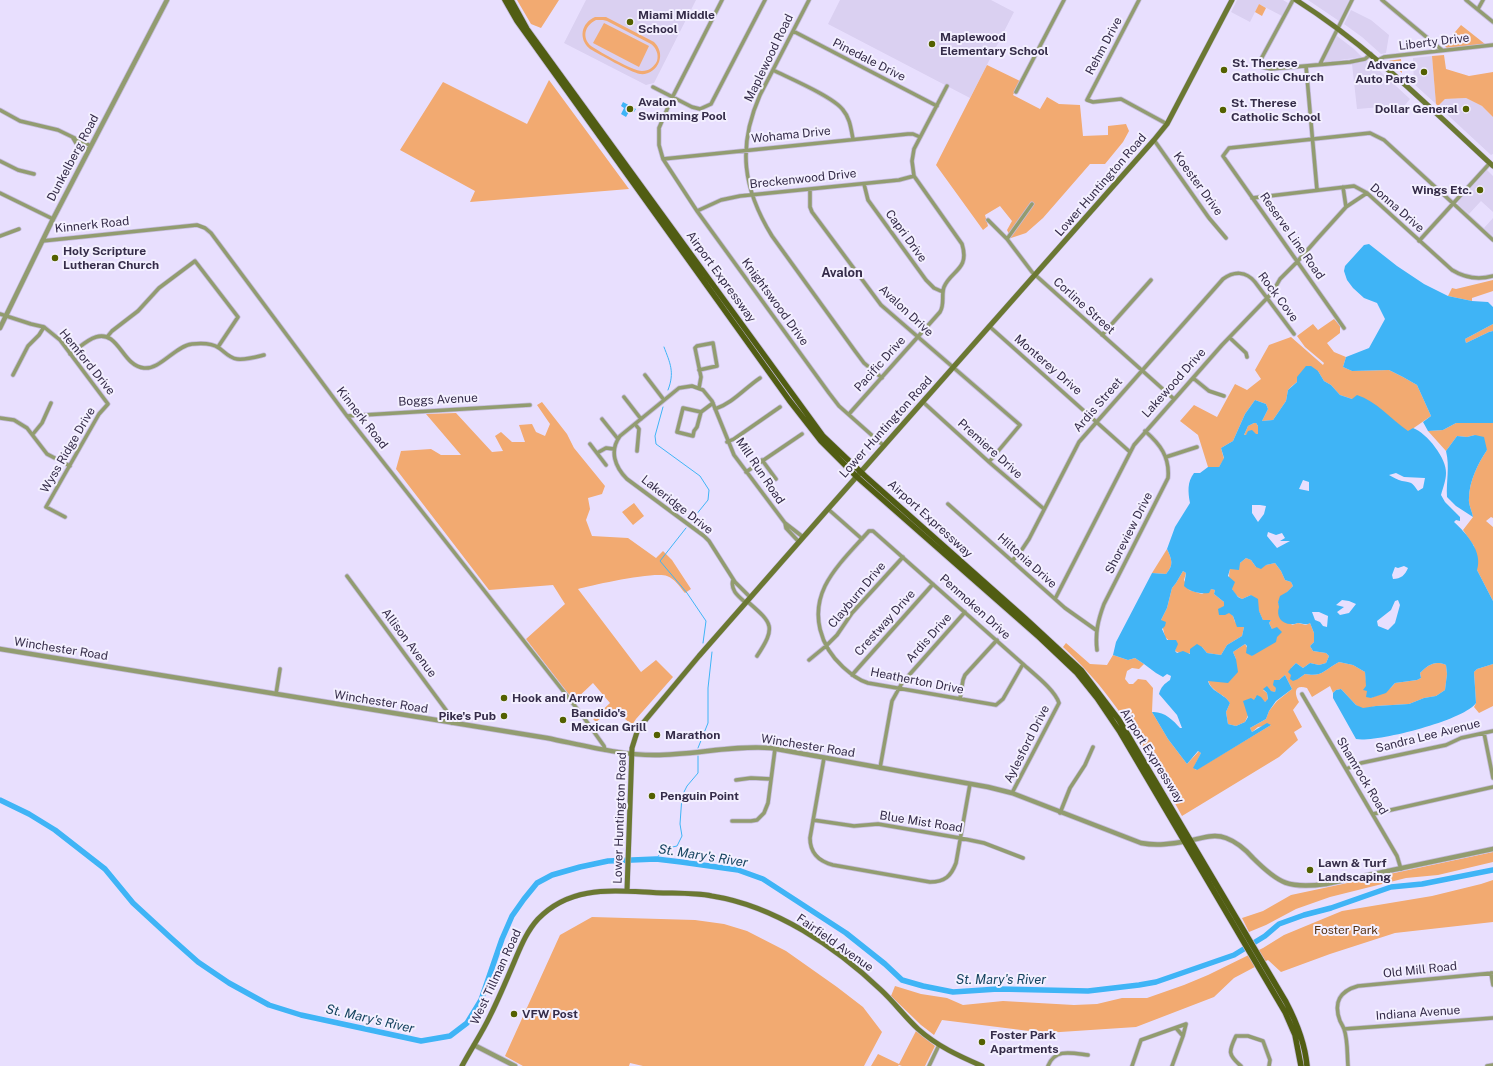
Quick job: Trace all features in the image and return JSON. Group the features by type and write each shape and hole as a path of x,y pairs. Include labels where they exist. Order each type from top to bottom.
{"main road":[{"name":"Airport Expressway","path":"505,0 517,21 562,86 789,400 821,441 1026,619 1081,670 1119,720 1236,923 1285,1012 1295,1035 1301,1066"},
{"name":"Airport Expressway","path":"511,0 527,29 811,420 823,436 859,474"},
{"name":"Lower Huntington Road","path":"627,891 632,748 638,732 648,716 748,600 1154,140 1167,124 1232,0"},
{"path":"1296,0 1338,28 1371,54 1491,164"},
{"name":"Fairfield Avenue","path":"627,891 711,896 733,900 769,912 821,943 862,973 881,990 918,1029 939,1045 970,1064 982,1066"},
{"name":"West Tillman Road","path":"462,1066 490,1017 526,937 539,918 553,906 575,896 591,892 627,891"},
{"name":"Airport Expressway","path":"1261,967 1286,1002 1299,1029 1307,1066"}],"street":[{"name":"Dunkelberg Road","path":"0,328 42,240 167,0"},
{"path":"663,159 659,145 659,128 672,98 722,0"},
{"path":"653,87 692,107 700,109 708,106 714,100 765,0"},
{"name":"Maplewood Road","path":"809,0 754,110 749,126 746,150 747,176 751,195 761,218 777,242 864,363 882,378"},
{"path":"1016,92 1064,0"},
{"name":"Rehm Drive","path":"1139,0 1087,98 1088,101 1093,102 1122,99 1167,124"},
{"path":"1293,0 1260,61 1260,66 1267,69 1363,60 1371,54"},
{"path":"1320,64 1352,0"},
{"path":"1382,0 1442,50"},
{"path":"1466,0 1493,22"},
{"path":"1478,10 1483,0"},
{"name":"Pinedale Drive","path":"793,31 936,106"},
{"name":"Liberty Drive","path":"1378,60 1442,50 1493,45"},
{"path":"1306,66 1317,190"},
{"path":"773,70 834,101 843,109 850,122 853,139"},
{"path":"914,176 912,161 914,149 947,86"},
{"path":"0,110 20,121 58,130 73,138 76,143 90,148"},
{"path":"1313,139 1370,133 1377,136 1384,140 1493,240"},
{"name":"Wohama Drive","path":"663,159 908,134 913,134 920,137"},
{"name":"Reserve Line Road","path":"1313,139 1229,148 1223,156 1344,328"},
{"name":"Koester Drive","path":"1154,140 1209,218 1226,238"},
{"name":"Knightswood Drive","path":"663,159 697,211 839,406 884,446"},
{"path":"0,161 18,170 34,174"},
{"path":"1419,240 1491,164"},
{"name":"Breckenwood Drive","path":"697,211 721,200 751,195 899,180 914,176"},
{"name":"Pacific Drive","path":"849,414 942,309 944,298 943,292 946,284 962,265 964,255 962,244 914,176"},
{"name":"Capri Drive","path":"864,184 868,200 926,280 934,288 943,292"},
{"name":"Donna Drive","path":"1252,198 1354,186 1367,193 1452,270 1461,275 1475,278 1493,276"},
{"path":"1343,187 1346,207"},
{"name":"Avalon Drive","path":"810,189 810,207 876,299 1020,425 989,462"},
{"name":"Kinnerk Road","path":"0,193 53,219"},
{"name":"Lakewood Drive","path":"1054,599 1130,452 1145,431 1274,290 1280,279 1346,207 1367,193"},
{"path":"1007,239 1032,204"},
{"name":"Corline Street","path":"988,220 1007,239 1035,275 1174,399"},
{"name":"Kinnerk Road","path":"42,240 196,225 205,228 211,233 347,416 582,715 604,746 605,750"},
{"path":"0,236 19,229"},
{"path":"107,337 112,331 138,311 159,288 195,261 238,317 218,347"},
{"name":"Rock Cove","path":"1223,279 1233,274 1245,274 1252,278 1294,334"},
{"name":"Ardis Street","path":"1012,561 1025,546 1079,442 1223,279"},
{"path":"1102,335 1151,280"},
{"name":"Hemford Drive","path":"0,314 5,317 44,326 60,340 108,404"},
{"path":"13,375 28,346 39,335 44,326"},
{"name":"Monterey Drive","path":"989,326 1130,452"},
{"path":"70,354 95,338 107,337 120,347 131,364 137,367 145,368 156,365 181,348 191,344 203,343 218,347 228,355 237,359 264,355"},
{"path":"1230,338 1246,353 1247,357"},
{"path":"597,453 606,448 615,447 618,439 679,388 692,386 699,388 701,381 699,370 695,348 697,346 713,343 718,366 699,370"},
{"path":"645,375 664,400"},
{"path":"715,409 724,406 739,396 745,388 760,378"},
{"path":"1193,378 1209,391 1224,396"},
{"name":"Mill Run Road","path":"699,388 707,394 713,403 727,442 734,455 784,523 786,528 801,540"},
{"path":"624,397 641,419"},
{"name":"Premiere Drive","path":"923,402 989,462 1044,509"},
{"path":"33,434 42,423 51,403"},
{"path":"701,412 683,408 677,432 693,436 694,431 698,427 701,412 713,403"},
{"name":"Wyss Ridge Drive","path":"65,516 46,507 98,414 108,404"},
{"name":"Boggs Avenue","path":"347,416 530,405"},
{"path":"727,442 734,439 780,407"},
{"path":"0,418 20,423 33,434 47,454 70,466"},
{"path":"602,419 618,439"},
{"path":"635,424 639,429 638,451"},
{"name":"Shoreview Drive","path":"1097,650 1096,630 1104,604 1168,478 1166,457 1160,446 1145,431"},
{"path":"746,472 802,434"},
{"path":"590,444 606,465"},
{"name":"Lakeridge Drive","path":"615,447 614,456 616,463 624,476 704,536 709,541 733,580 748,600"},
{"path":"1166,457 1197,448"},
{"path":"762,460 776,479"},
{"name":"Hiltonia Drive","path":"948,504 1054,599 1075,616 1096,630"},
{"path":"828,509 862,539"},
{"name":"Heatherton Drive","path":"873,530 869,531 834,573 825,586 819,604 820,635 833,658 852,675 868,683 996,705 1003,699 1024,664"},
{"name":"Penmoken Drive","path":"873,530 1024,664 1045,684 1058,699 1059,703"},
{"name":"Clayburn Drive","path":"809,660 826,646 852,613 903,557"},
{"name":"Allison Avenue","path":"347,576 446,710 453,724"},
{"name":"Lakeridge Drive","path":"733,580 731,585 733,590 748,600"},
{"name":"Crestway Drive","path":"852,675 933,584"},
{"path":"748,600 764,616 770,628 768,639 757,656"},
{"name":"Ardis Drive","path":"880,768 892,701 899,688 965,612"},
{"path":"960,699 965,675 997,640"},
{"name":"Winchester Road","path":"0,649 453,724 547,738 632,754 656,755 754,747 775,749 970,784 1012,793 1141,843 1151,845 1165,844 1209,836 1218,836 1231,840 1244,849 1269,874 1278,880 1298,886 1326,884 1493,849"},
{"path":"276,694 280,669"},
{"name":"Shamrock Road","path":"1302,694 1397,856 1401,869"},
{"name":"Aylesford Drive","path":"1012,793 1059,703"},
{"name":"Sandra Lee Avenue","path":"1346,769 1360,762 1446,745 1461,738 1493,731"},
{"path":"1484,733 1493,778"},
{"path":"1060,812 1070,788 1085,765 1093,748"},
{"path":"732,821 751,821 761,817 766,809 775,749"},
{"path":"824,758 810,838 812,851 823,862 833,865 930,882 945,879 952,873 956,863 970,784"},
{"path":"736,780 751,778 771,779"},
{"path":"1373,814 1493,787"},
{"name":"Blue Mist Road","path":"813,820 854,826 878,824 960,838 984,843 1023,858"},
{"path":"1492,973 1493,985"},
{"name":"Old Mill Road","path":"1344,1029 1338,1014 1337,1003 1341,995 1349,988 1492,973"},
{"name":"Indiana Avenue","path":"1344,1029 1493,1018"},
{"path":"1132,1066 1141,1040 1186,1024 1172,1066"},
{"path":"1176,1028 1183,1036"},
{"path":"1344,1029 1348,1066"},
{"path":"1241,1066 1230,1056 1236,1036 1248,1036 1263,1041 1270,1060 1269,1066"},
{"path":"474,1045 515,1066"},
{"path":"929,1066 939,1045"},
{"path":"1048,1066 1051,1059 1060,1053 1068,1052 1088,1055"},
{"path":"1487,1066 1493,1066"}],"shaded area":[{"name":"Miami Middle School","path":"586,0 696,0 654,83 646,85 564,43"},
{"name":"Maplewood Elementary School","path":"840,0 991,0 1014,12 970,98 828,24"},
{"path":"1237,0 1283,0 1288,3 1282,16 1259,4 1250,22 1231,12"},
{"path":"1308,0 1349,0 1339,21"},
{"path":"1351,10 1371,20 1389,35 1386,53 1381,54 1362,37 1344,24"},
{"path":"1337,36 1362,57 1325,62 1324,60"},
{"path":"1432,56 1436,104 1414,84 1413,58"},
{"path":"1369,61 1410,99 1405,105 1357,109 1352,64"},
{"path":"1466,98 1482,106 1493,117 1493,154 1491,155 1438,106 1445,99"},
{"path":"1487,170 1493,176 1493,212 1481,201 1469,214 1458,204 1458,202"},
{"path":"1493,218 1493,236 1484,228"}],"green space":[{"path":"517,0 559,0 541,28 531,24"},
{"path":"1259,4 1266,8 1262,16 1255,12"},
{"path":"595,17 606,17 654,42 659,48 660,59 654,70 643,74 635,73 590,49 584,41 583,32 584,27","holes":["596,20 603,20 651,44 656,49 658,58 654,65 647,70 638,70 616,61 591,46 585,36 587,29 589,25"]},
{"path":"604,23 649,46 639,67 593,43"},
{"path":"1461,25 1485,44 1447,48 1444,45"},
{"path":"1444,55 1446,69 1469,76 1493,72 1493,117 1482,106 1466,98 1445,99 1438,106 1436,104 1432,56"},
{"path":"1401,59 1402,73 1388,61"},
{"path":"987,65 1020,81 1013,95 1040,109 1047,97 1059,104 1080,105 1083,136 1108,135 1108,126 1126,124 1129,131 1123,142 1105,164 1090,164 1043,218 1026,233 1011,238 1007,230 1012,221 1000,206 985,215 988,226 983,230 936,165"},
{"path":"549,80 629,189 470,202 475,191 400,150 443,82 527,124"},
{"path":"1493,280 1493,291 1472,298 1472,301 1448,296 1452,288 1456,289"},
{"path":"1334,319 1340,326 1340,333 1327,343 1334,352 1346,357 1343,367 1352,371 1389,370 1403,377 1417,385 1431,416 1408,432 1352,399 1340,395 1331,385 1324,381 1318,371 1297,382 1288,390 1286,401 1273,420 1262,421 1268,409 1266,404 1255,400 1245,414 1233,441 1221,448 1224,459 1219,467 1208,467 1198,435 1180,421 1194,405 1217,417 1235,384 1247,390 1261,379 1255,370 1269,345 1291,337 1323,365 1324,363 1305,347 1297,336 1313,324 1318,330"},
{"path":"1493,324 1493,331 1466,343 1465,339"},
{"path":"542,402 567,434 574,448 605,486 602,494 588,498 590,509 586,520 592,536 628,538 656,558 663,551 672,560 691,589 685,593 677,583 667,576 650,575 578,589 641,672 656,660 673,677 632,725 616,711 610,715 607,713 596,722 593,719 610,703 593,683 574,701 526,639 565,604 553,585 489,590 396,469 401,451 431,449 441,455 461,455 426,414 456,413 492,452 503,451 495,436 501,432 512,442 525,442 519,425 532,424 536,432 545,436 550,424 537,405"},
{"path":"1254,423 1258,426 1258,434 1244,435 1248,426"},
{"path":"1456,423 1493,423 1493,518 1491,517 1486,521 1493,527 1493,601 1477,570 1474,546 1463,530 1473,517 1469,500 1472,479 1487,450 1475,435 1467,437 1457,436 1446,451 1428,431 1443,430"},
{"path":"634,503 644,516 633,525 622,512"},
{"path":"1167,549 1171,562 1169,571 1166,574 1152,573"},
{"path":"1246,558 1251,560 1256,567 1275,563 1285,580 1291,582 1293,586 1278,602 1280,607 1292,625 1298,623 1306,625 1310,623 1314,633 1314,642 1310,646 1313,651 1326,653 1329,656 1326,663 1319,665 1310,663 1303,668 1296,663 1291,668 1298,679 1305,674 1320,674 1339,662 1353,665 1365,672 1367,691 1371,698 1387,691 1395,683 1417,680 1421,678 1420,673 1423,670 1432,664 1438,663 1446,665 1447,674 1445,690 1436,696 1424,698 1409,704 1376,706 1363,709 1356,705 1341,689 1336,690 1333,693 1330,686 1312,697 1307,688 1297,688 1296,695 1299,702 1293,710 1302,727 1294,732 1298,740 1279,757 1182,816 1130,727 1105,692 1082,665 1063,647 1066,643 1090,664 1107,665 1113,655 1128,660 1135,658 1144,664 1139,669 1132,668 1127,671 1125,679 1129,684 1133,684 1138,679 1146,680 1153,688 1152,712 1168,739 1187,764 1199,751 1201,753 1194,767 1196,770 1271,725 1258,727 1252,732 1250,728 1266,719 1269,711 1277,701 1292,689 1285,675 1279,680 1275,692 1263,690 1267,693 1268,700 1265,702 1256,697 1245,722 1236,726 1228,724 1226,712 1230,703 1212,687 1208,680 1236,659 1233,652 1245,644 1252,656 1272,629 1269,623 1271,620 1263,620 1251,595 1242,599 1235,594 1231,586 1229,578 1230,569"},
{"path":"1183,571 1186,573 1184,580 1189,590 1202,594 1211,589 1215,590 1214,594 1224,602 1224,606 1233,616 1235,622 1244,627 1242,636 1227,645 1221,655 1207,653 1202,647 1189,654 1179,653 1175,651 1176,647 1165,637 1161,620 1167,608 1172,588"},
{"path":"1493,664 1493,706 1479,713 1474,707 1476,703 1474,672 1477,669"},
{"path":"1493,852 1493,862 1438,875 1406,878 1330,897 1296,909 1249,932 1242,918 1263,911 1291,895"},
{"name":"Foster Park","path":"1493,880 1493,922 1395,933 1281,972 1268,960 1234,978 1214,997 1136,1027 1045,1033 942,1020 934,1035 921,1025 891,996 895,986 921,994 947,998 963,1005 1003,1001 1074,1005 1097,1004 1122,998 1147,998 1208,975 1263,948 1284,935 1342,911 1432,896"},
{"path":"592,917 695,920 724,924 747,931 786,951 837,987 863,1007 882,1032 864,1066 643,1066 630,1063 629,1066 523,1066 505,1056 560,935"},
{"path":"916,1031 935,1046 925,1066 871,1066 878,1054 899,1064"}],"water":[{"name":"Avalon Swimming Pool","path":"623,102 636,109 634,112 630,110 626,117 621,114 624,108 621,106"},
{"path":"1369,244 1397,266 1424,284 1448,296 1472,301 1488,302 1493,307 1493,324 1465,339 1466,343 1493,331 1493,423 1456,423 1443,430 1428,431 1423,422 1431,416 1417,385 1389,370 1352,371 1343,367 1346,357 1369,348 1385,319 1377,303 1364,298 1353,288 1347,280 1344,271 1345,266 1364,245"},
{"path":"1306,366 1311,366 1318,371 1324,381 1331,385 1340,395 1352,399 1357,395 1371,401 1408,431 1413,428 1424,435 1440,454 1446,473 1441,495 1445,502 1460,517 1460,521 1456,520 1454,522 1469,538 1476,550 1478,557 1477,570 1493,601 1493,664 1477,669 1474,672 1476,703 1469,710 1438,723 1400,734 1356,739 1333,698 1333,693 1336,690 1341,689 1356,705 1363,708 1409,704 1424,698 1436,696 1445,690 1447,674 1446,665 1438,663 1432,664 1420,673 1421,678 1417,680 1395,683 1386,693 1371,698 1366,697 1367,691 1363,690 1366,686 1365,672 1353,665 1339,662 1320,674 1305,674 1293,681 1290,679 1291,675 1288,672 1296,663 1303,668 1310,663 1319,665 1326,663 1329,656 1326,653 1313,651 1310,646 1314,642 1314,633 1310,623 1287,624 1280,619 1278,613 1278,602 1280,596 1293,586 1291,582 1285,580 1275,563 1266,565 1261,569 1256,567 1251,560 1246,558 1240,563 1239,570 1230,569 1228,576 1235,582 1232,589 1238,597 1242,599 1251,595 1258,599 1259,611 1263,620 1271,620 1269,623 1272,629 1277,627 1282,632 1277,637 1276,642 1252,656 1246,653 1247,646 1245,644 1233,652 1236,659 1238,672 1228,683 1208,681 1212,688 1225,697 1230,703 1226,712 1228,724 1236,726 1245,722 1248,717 1243,701 1251,698 1254,700 1257,695 1265,702 1268,699 1267,693 1263,689 1267,686 1271,691 1275,692 1276,688 1273,685 1274,680 1279,680 1285,675 1292,689 1276,701 1269,711 1266,719 1250,728 1252,732 1267,723 1271,725 1197,770 1193,768 1201,753 1198,751 1187,764 1168,739 1152,712 1164,715 1182,728 1177,715 1159,694 1163,686 1170,680 1171,676 1167,674 1163,677 1135,658 1128,660 1113,655 1116,642 1152,573 1166,574 1170,568 1171,559 1167,549 1175,527 1190,503 1189,487 1190,480 1194,473 1200,473 1208,467 1219,467 1224,458 1221,448 1233,441 1245,414 1255,400 1266,404 1268,409 1262,421 1273,420 1286,401 1288,390 1297,382 1297,377","holes":["1256,423 1258,426 1258,434 1252,430 1248,431 1246,435 1244,435 1248,426","1396,473 1404,477 1425,478 1423,488 1418,491 1411,483 1400,481 1389,475","1303,480 1309,482 1309,491 1299,489","1252,505 1266,506 1264,514 1258,522 1252,513","1268,532 1276,535 1282,533 1285,538 1280,541 1290,541 1277,548 1267,536","1404,566 1408,568 1406,573 1402,576 1393,579 1392,575 1395,567 1398,568","1183,571 1186,573 1184,586 1189,590 1199,593 1209,593 1211,589 1215,590 1214,594 1224,602 1224,606 1218,609 1219,615 1229,613 1233,616 1237,627 1244,627 1242,636 1227,645 1221,655 1207,653 1197,644 1190,649 1190,654 1183,651 1177,653 1175,651 1178,644 1176,640 1167,640 1162,629 1166,622 1161,620 1167,608 1172,588","1342,600 1356,604 1349,613 1340,615 1337,612 1344,607 1336,605","1398,600 1400,605 1395,623 1388,630 1378,626 1377,621 1391,610 1395,601","1312,612 1319,612 1328,616 1327,627 1323,626 1320,622 1315,620"]},
{"path":"1475,435 1484,437 1487,450 1477,467 1469,492 1469,500 1473,517 1456,506 1447,497 1448,463 1446,451 1457,436 1467,437"}],"waterway":[{"path":"664,347 671,368 671,378 668,390"},
{"path":"663,407 655,436 656,444 700,476 709,490 708,500 691,521"},
{"path":"686,528 660,561 687,593 706,621 703,643"},
{"path":"698,748 708,723 708,688 712,652"},
{"path":"656,859 664,849 677,846 682,836 680,824 682,796 687,786 698,773 698,756"},
{"name":"St. Mary's River","path":"0,800 29,814 55,830 105,869 133,903 171,938 198,962 229,983 269,1005 301,1015 421,1041 450,1036 467,1023 481,1000 502,939 512,916 537,883 552,875 608,861 656,859 738,870 763,879 846,933 885,964 902,980 953,992 998,989 1088,991 1156,982 1234,955 1265,936 1279,924 1304,915 1331,908 1391,887 1422,884 1493,870"}],"place":[{"name":"Miami Middle School","path":"630,22"},
{"name":"Maplewood Elementary School","path":"932,44"},
{"name":"St. Therese Catholic Church","path":"1224,70"},
{"name":"Advance Auto Parts","path":"1424,72"},
{"name":"Avalon Swimming Pool","path":"630,109"},
{"name":"Dollar General","path":"1466,109"},
{"name":"St. Therese Catholic School","path":"1223,110"},
{"name":"Wings Etc.","path":"1480,190"},
{"name":"Holy Scripture Lutheran Church","path":"55,258"},
{"name":"Hook and Arrow","path":"504,698"},
{"name":"Pike's Pub","path":"504,716"},
{"name":"Bandido's Mexican Grill","path":"563,720"},
{"name":"Marathon","path":"657,735"},
{"name":"Penguin Point","path":"652,796"},
{"name":"Lawn & Turf Landscaping","path":"1310,870"},
{"name":"VFW Post","path":"514,1014"},
{"name":"Foster Park Apartments","path":"982,1042"}],"district":[{"name":"Avalon","path":"842,273"}]}
